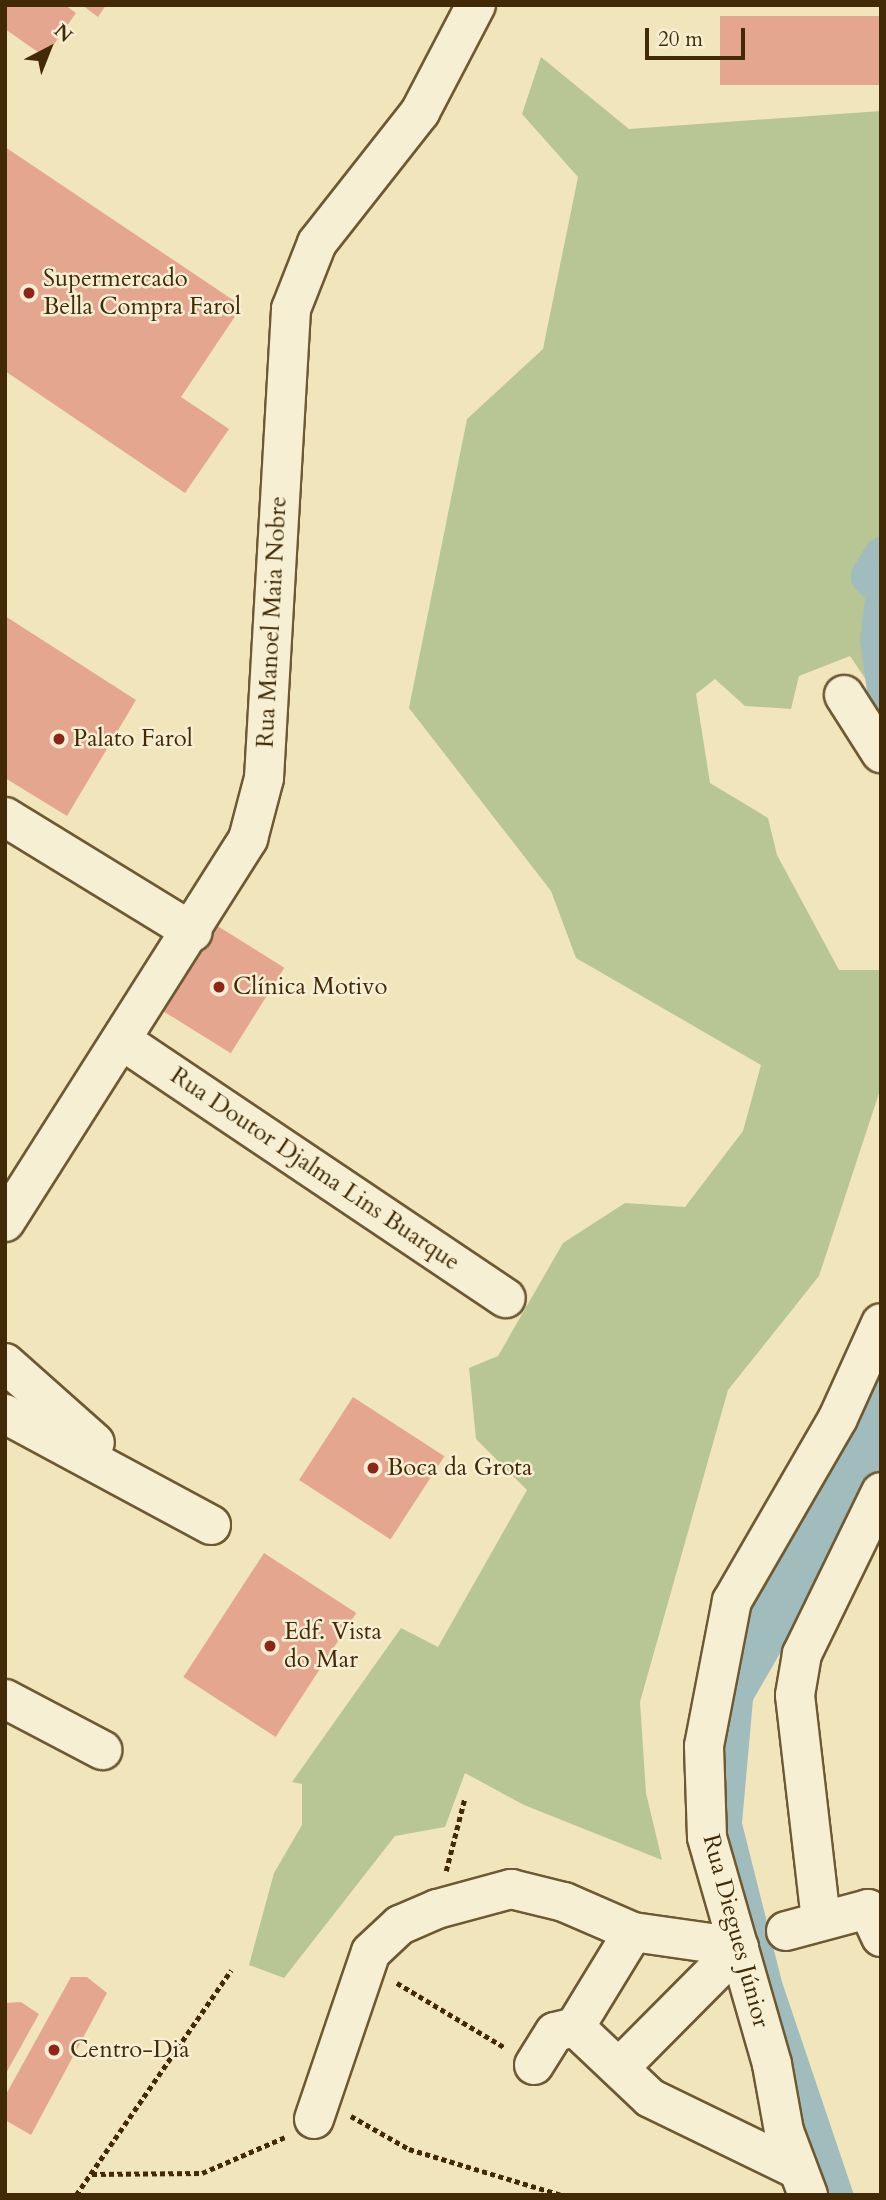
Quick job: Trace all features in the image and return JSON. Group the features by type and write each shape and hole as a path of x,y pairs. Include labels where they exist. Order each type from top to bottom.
{"street":[{"name":"Rua Manoel Maia Nobre","path":"5,1222 193,932 248,839 264,778 291,309 317,243 420,113 476,5"},
{"path":"844,695 881,753"},
{"path":"5,817 193,932"},
{"name":"Rua Doutor Djalma Lins Buarque","path":"123,1041 506,1298"},
{"name":"Rua Diegues Júnior","path":"802,2182 707,1837 704,1746 714,1671 732,1601 838,1418 881,1323"},
{"path":"5,1363 134,1478"},
{"path":"5,1414 134,1478 211,1525"},
{"path":"881,1492 802,1654 795,1695 803,1925 868,1909 881,1937"},
{"path":"5,1699 102,1749"},
{"path":"317,2109 366,1965 400,1925 437,1909 511,1889 564,1902 633,1932 739,1947"},
{"path":"534,2065 555,2032 575,2027 633,1932"},
{"path":"620,2068 739,1947"},
{"path":"575,2027 650,2098 802,2182"}],"path":[{"path":"437,1909 465,1797"},
{"path":"366,1965 534,2065"},
{"path":"76,2195 231,1970"},
{"path":"91,2174 202,2174 317,2109 410,2148 561,2195"}],"green space":[{"path":"541,57 629,129 881,111 881,702 850,656 799,676 791,709 745,706 715,679 696,694 710,783 768,818 777,855 839,970 881,970 881,1087 819,1276 728,1390 640,1702 646,1793 662,1860 524,1805 465,1773 445,1827 395,1836 284,1978 249,1965 274,1873 302,1825 302,1784 292,1782 401,1628 438,1647 527,1490 476,1439 469,1368 498,1356 563,1243 625,1203 685,1207 743,1131 761,1065 576,958 551,891 409,708 467,419 543,349 578,177 522,114"}],"water":[{"path":"881,554 881,743 873,734 860,641 868,576"},
{"path":"881,1369 881,1478 753,1700 742,1823 782,1982 854,2195 812,2195 710,1835 719,1663"}],"building":[{"path":"5,5 65,5 76,13 45,57 5,29"},
{"path":"82,5 106,5 98,17"},
{"path":"720,16 881,16 881,85 720,85"},
{"path":"5,147 242,306 181,397 229,429 185,493 5,371"},
{"name":"Palato Farol","path":"5,616 136,700 67,816 5,778"},
{"name":"Clínica Motivo","path":"208,920 284,968 231,1053 154,1006"},
{"name":"Boca da Grota","path":"353,1397 444,1456 390,1539 299,1480"},
{"name":"Edf. Vista do Mar","path":"264,1553 356,1613 276,1737 183,1677"},
{"name":"Centro-Dia","path":"71,1977 87,1977 107,1993 31,2135 5,2120 5,2096"},
{"path":"21,2002 39,2014 5,2075 5,2003"}],"waterway":[{"path":"881,554 868,576 881,590"}],"place":[{"name":"Supermercado Bella Compra Farol","path":"29,293"},
{"name":"Palato Farol","path":"59,739"},
{"name":"Clínica Motivo","path":"219,987"},
{"name":"Boca da Grota","path":"373,1468"},
{"name":"Edf. Vista do Mar","path":"270,1646"},
{"name":"Centro-Dia","path":"54,2050"}]}
